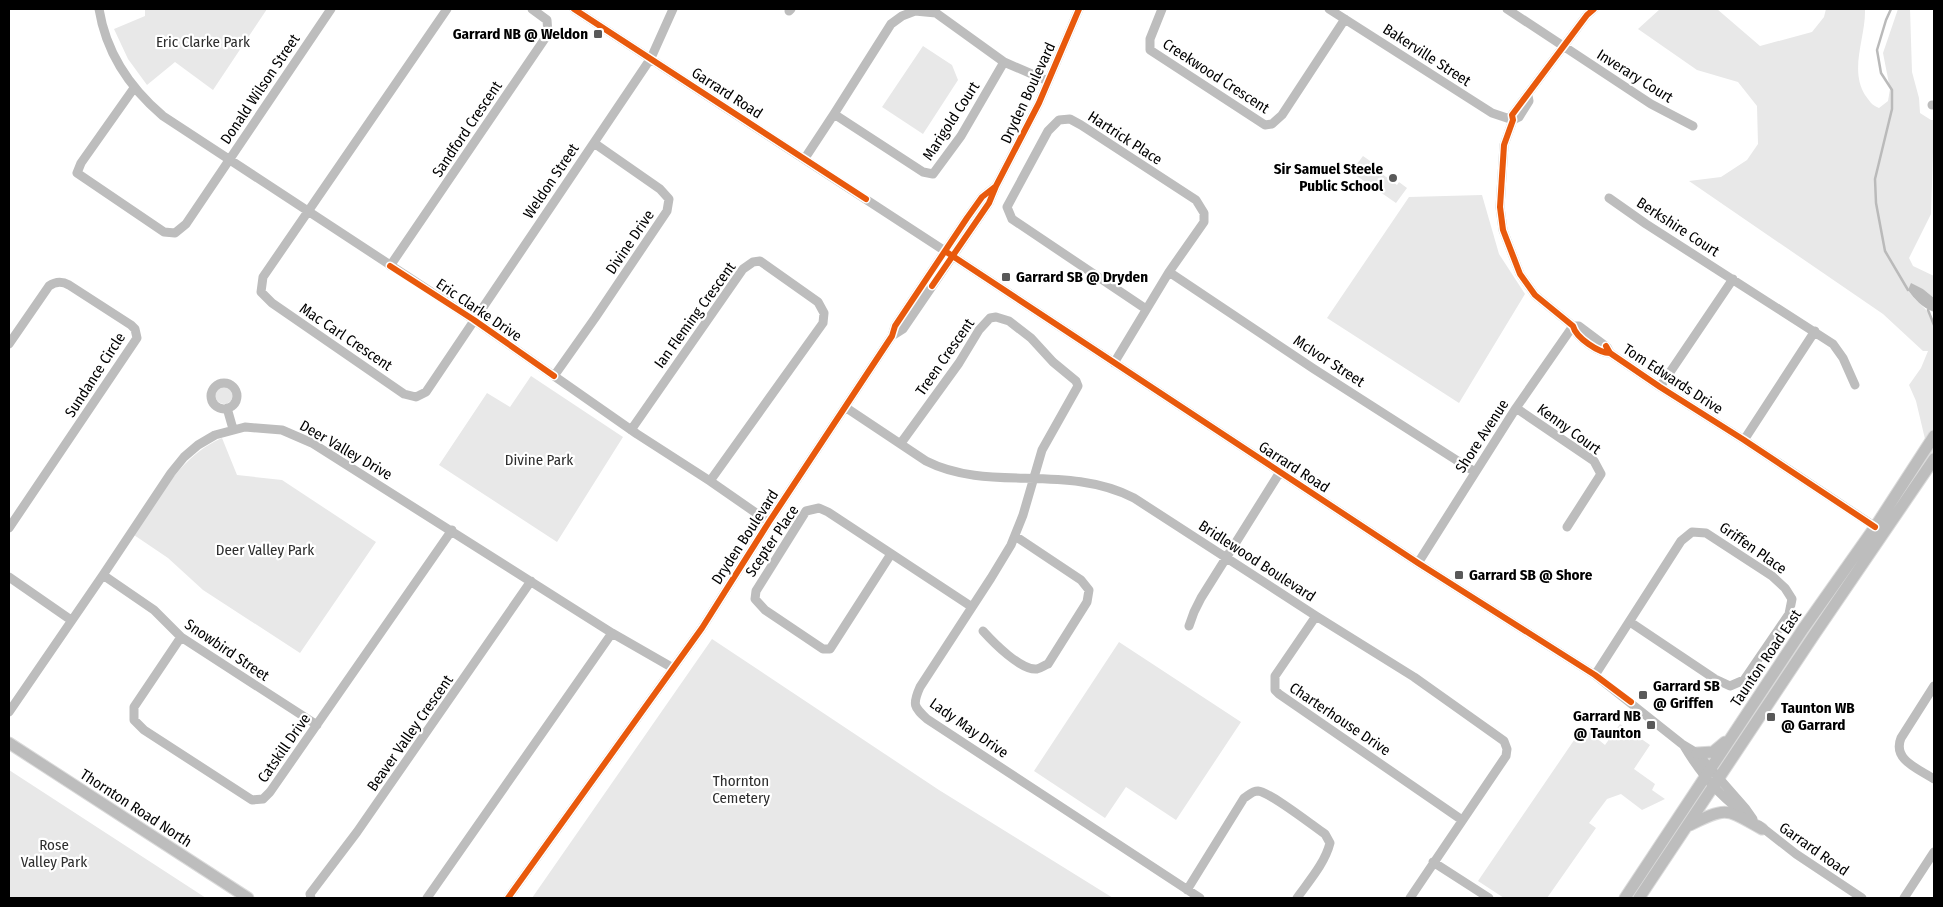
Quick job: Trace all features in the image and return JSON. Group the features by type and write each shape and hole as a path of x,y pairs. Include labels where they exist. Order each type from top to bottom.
{"main road":[{"name":"Taunton Road East","path":"1626,898 1713,778 1880,530 1934,436"},
{"name":"Taunton Road East","path":"1640,898 1689,826 1732,736 1803,629 1934,459"},
{"path":"1697,753 1713,752 1732,736"},
{"name":"Thornton Road North","path":"9,743 248,898"},
{"path":"1689,826 1718,812 1731,812 1762,829"}],"street":[{"name":"Eric Clarke Drive","path":"99,9 108,42 117,62 134,88 149,105 163,116 474,320 631,430 769,522"},
{"name":"Donald Wilson Street","path":"134,88 81,163 76,173 164,232 171,234 180,231 186,224 331,9"},
{"path":"309,212 447,9"},
{"name":"Sandford Crescent","path":"390,266 548,34 547,20 532,9"},
{"name":"Garrard Road","path":"574,9 949,253 1418,564 1595,675 1682,744 1697,753 1713,778"},
{"name":"Weldon Street","path":"474,320 651,58 673,9"},
{"name":"Dryden Boulevard","path":"508,898 702,628 769,522 892,336 903,328 982,197 996,186 1040,103 1079,9"},
{"name":"Creekwood Crescent","path":"1162,9 1150,39 1150,50 1265,125 1272,124 1282,115 1345,19"},
{"name":"Bakerville Street","path":"1329,9 1492,114 1513,120"},
{"name":"Inverary Court","path":"1507,9 1650,104 1693,126"},
{"name":"Tom Edwards Drive","path":"1594,9 1563,46 1528,96 1529,101 1519,117 1513,120 1504,145 1500,207 1503,230 1520,274 1535,295 1573,326 1575,332 1603,353 1610,353 1660,388 1744,440 1880,530"},
{"path":"804,158 891,24 902,16 915,11 936,13 1004,62 1048,81"},
{"name":"Marigold Court","path":"834,114 923,172 933,174 960,136 1004,62"},
{"name":"Hartrick Place","path":"1114,363 1169,272 1204,222 1204,213 1196,200 1081,125 1070,119 1059,120 1048,130 1007,207 1012,219 1146,309"},
{"name":"Divine Drive","path":"554,376 667,211 669,199 660,189 594,143"},
{"name":"Berkshire Court","path":"1609,198 1646,224 1833,344 1843,358 1855,384"},
{"name":"Mac Carl Crescent","path":"309,212 263,278 261,292 272,303 404,394 416,397 426,392 474,320"},
{"name":"Ian Fleming Crescent","path":"631,430 743,269 753,262 760,261 818,302 824,312 823,323 710,481"},
{"name":"McIvor Street","path":"1169,272 1314,369 1476,472"},
{"path":"1660,388 1733,279"},
{"name":"Sundance Circle","path":"9,344 45,291 56,282 69,285 132,325 137,333 134,345 9,528"},
{"name":"Treen Crescent","path":"901,444 987,321 996,317 1002,318 1030,338 1053,362 1076,381 1078,386 1042,450 1033,478"},
{"name":"Shore Avenue","path":"1418,564 1516,408 1573,326"},
{"path":"1744,440 1815,331"},
{"name":"Bridlewood Boulevard","path":"845,407 926,462 939,468 981,476 1078,480 1097,483 1119,490 1414,677 1504,741 1506,756 1432,862"},
{"path":"227,408 233,429"},
{"name":"Kenny Court","path":"1516,408 1594,461 1601,474 1567,527"},
{"name":"Deer Valley Drive","path":"9,712 184,456 215,435 233,429 255,427 282,430 312,443 612,633 673,668"},
{"path":"1189,626 1201,598 1280,472"},
{"name":"Lady May Drive","path":"1033,478 1015,536 992,578 920,687 915,700 916,708 927,720 1200,898"},
{"name":"Scepter Place","path":"891,554 830,649 823,649 815,644 765,610 755,599 756,591 773,561 806,511 819,508 828,512 972,607"},
{"name":"Catskill Drive","path":"181,637 134,707 134,720 144,730 252,800 262,799 270,792 452,530"},
{"name":"Griffen Place","path":"1595,675 1681,541 1692,532 1706,533 1764,571 1785,588 1792,599 1789,614 1744,680 1730,686 1715,679 1630,622"},
{"path":"983,631 1001,650 1029,668 1038,669 1048,664 1087,602 1089,590 1081,580 1015,536"},
{"name":"Snowbird Street","path":"103,575 154,610 181,637 317,725"},
{"path":"9,577 71,620"},
{"name":"Beaver Valley Crescent","path":"311,898 310,894 357,832 531,581"},
{"name":"Charterhouse Drive","path":"1316,616 1276,676 1275,690 1462,820"},
{"path":"427,898 612,633"},
{"path":"1934,686 1901,738 1898,748 1902,758 1934,779"},
{"name":"Garrard Road","path":"1682,744 1693,762 1746,809 1762,829 1862,898"},
{"path":"1187,890 1244,798 1252,792 1259,791 1270,796 1325,834 1330,842 1321,864 1297,898"},
{"path":"1904,898 1934,852"},
{"path":"1410,898 1432,862 1489,898"}],"green space":[{"name":"Eric Clarke Park","path":"145,9 267,9 213,90 175,62 147,85 128,59 114,29 145,16"},
{"path":"1660,9 1717,9 1760,46 1812,32 1824,17 1826,9 1865,9 1858,75 1865,95 1872,104 1879,108 1888,101 1890,89 1883,53 1898,9 1910,9 1912,72 1919,98 1920,113 1934,120 1931,214 1909,258 1913,266 1934,276 1934,298 1923,289 1912,284 1908,290 1934,321 1934,477 1916,401 1909,385 1921,368 1928,351 1923,351 1883,314 1689,181 1721,177 1747,160 1758,144 1757,106 1738,82 1697,70 1638,29"},
{"path":"923,46 952,65 958,80 923,134 882,107"},
{"path":"1363,156 1376,165 1374,168 1397,185 1399,182 1407,188 1396,203 1351,172"},
{"path":"1482,195 1499,254 1525,294 1459,403 1327,318 1409,197"},
{"name":"Divine Park","path":"531,376 623,437 557,542 439,465 487,393 510,407"},
{"path":"220,386 228,386 233,391 231,402 220,404 215,399 215,391"},
{"name":"Deer Valley Park","path":"222,438 237,475 282,480 376,542 300,653 203,590 168,558 134,535 161,493 182,467 207,446"},
{"name":"Thornton Cemetery","path":"712,639 939,790 1113,898 532,898"},
{"path":"1119,642 1241,722 1176,820 1126,787 1105,818 1034,771"},
{"path":"1620,724 1650,745 1634,769 1655,784 1652,790 1665,799 1642,810 1621,794 1607,799 1589,823 1596,828 1547,898 1504,898 1478,881 1583,727 1605,745"},
{"name":"Rose Valley Park","path":"9,770 206,898 9,898"}],"shaded area":[{"path":"1911,283 1923,289 1934,298 1934,312 1923,306 1910,293 1908,290"}],"waterway":[{"path":"1891,9 1877,50 1881,73 1892,90 1892,109 1875,179 1876,203 1885,251 1908,290"},
{"path":"1928,310 1934,325"}],"cycle path":[{"path":"574,9 866,199"},
{"path":"932,286 989,203 1039,103 1079,9"},
{"path":"1594,9 1587,15 1512,115 1513,120 1504,145 1500,207 1503,230 1520,274 1535,295 1573,326 1578,335 1588,344 1610,353"},
{"path":"508,898 702,628 769,522 892,336 895,326 982,197 996,186"},
{"path":"945,251 1418,563 1595,675 1631,702"},
{"path":"390,266 474,320 554,376"},
{"path":"1606,346 1610,353 1660,387 1875,527"}],"place":[{"name":"Garrard NB @ Weldon","path":"598,34"},
{"name":"Sir Samuel Steele Public School","path":"1393,178"},
{"name":"Garrard SB @ Dryden","path":"1006,277"},
{"name":"Garrard SB @ Shore","path":"1459,575"},
{"name":"Garrard SB @ Griffen","path":"1643,695"},
{"name":"Taunton WB @ Garrard","path":"1771,717"},
{"name":"Garrard NB @ Taunton","path":"1651,725"}]}
